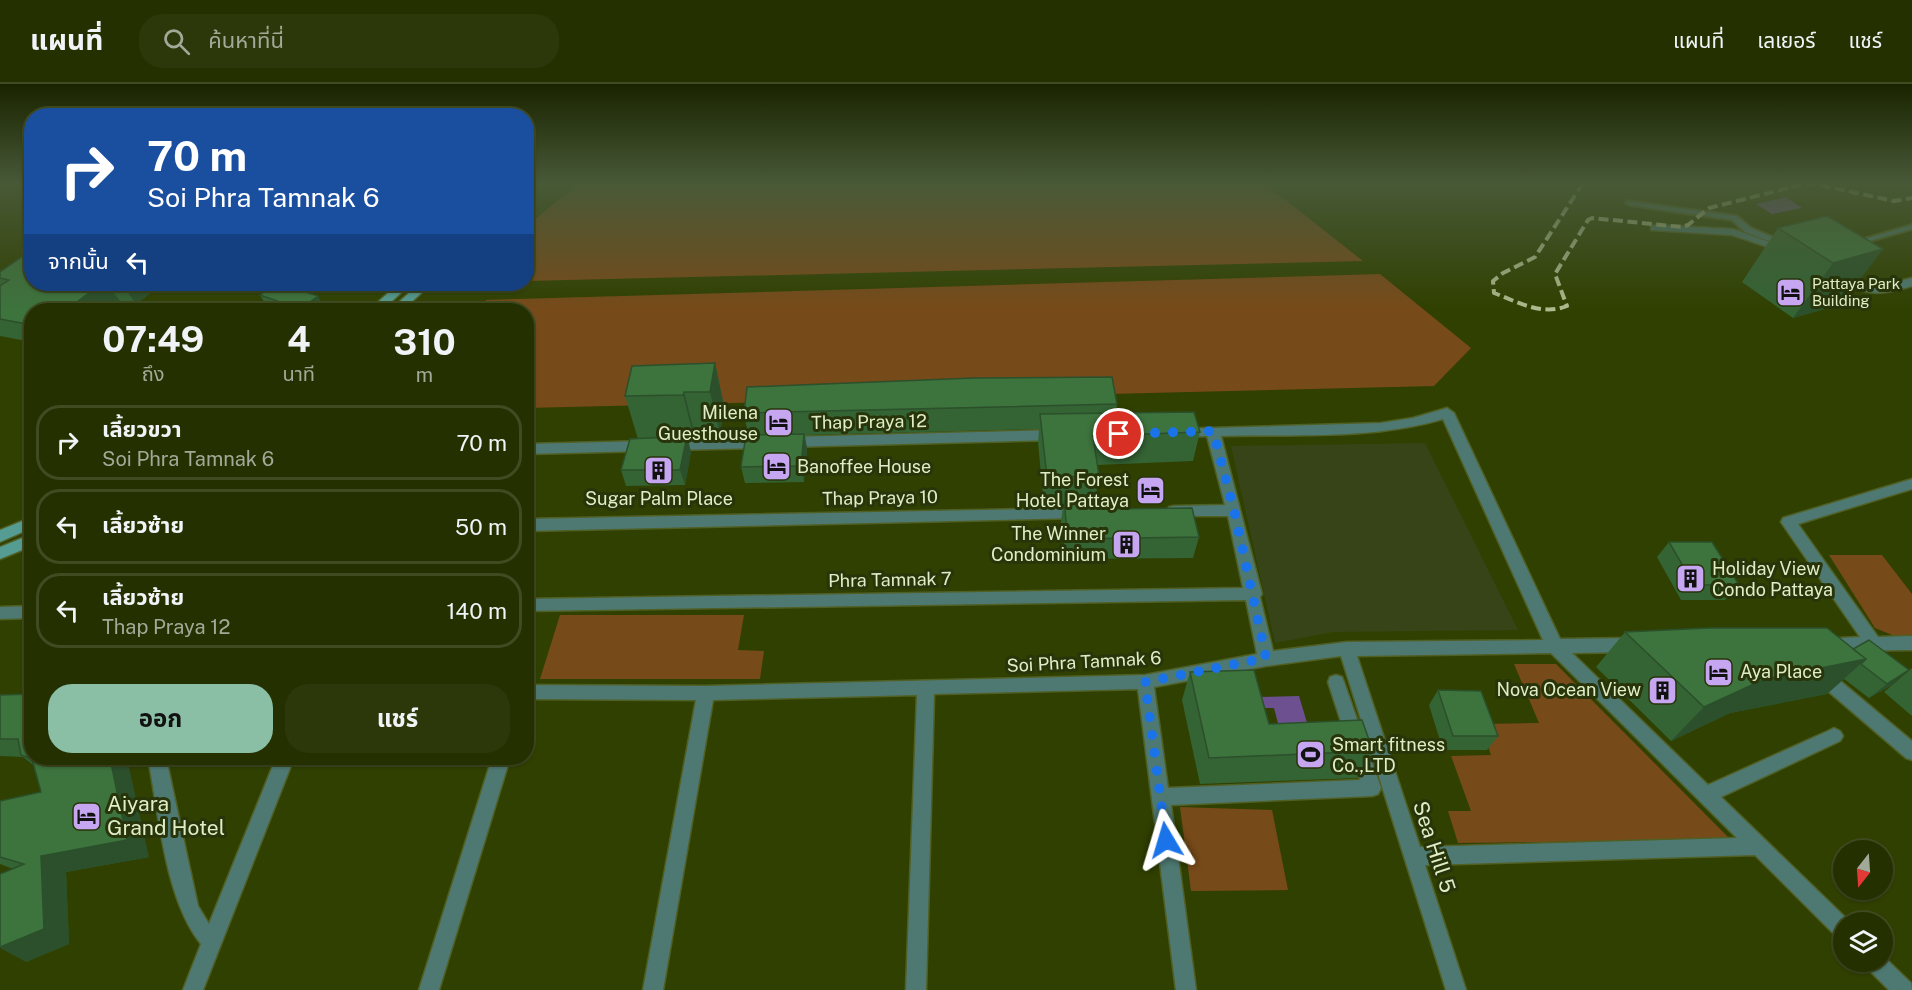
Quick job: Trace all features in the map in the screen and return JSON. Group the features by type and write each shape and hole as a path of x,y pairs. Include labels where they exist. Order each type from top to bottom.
{"main road":[{"path":"383,303 397,291"},
{"path":"404,303 417,291"},
{"path":"0,536 24,526"},
{"path":"0,553 24,543"}],"street":[{"path":"1742,225 1748,230 1799,253"},
{"path":"1847,246 1912,227"},
{"path":"1655,228 1733,232 1799,253"},
{"path":"1827,273 1861,288 1880,292 1912,282"},
{"path":"1166,432 1381,428 1413,423 1447,413 1554,645 1833,919"},
{"path":"1213,431 1254,594 1266,658"},
{"name":"Thap Praya 12","path":"534,449 1071,435"},
{"path":"1873,642 1788,522 1912,484"},
{"path":"1164,512 1234,510"},
{"name":"Thap Praya 10","path":"534,525 1093,513"},
{"name":"Phra Tamnak 7","path":"534,605 1254,594"},
{"path":"0,613 24,612"},
{"path":"1912,643 1873,642 1806,653 1912,752"},
{"name":"Soi Phra Tamnak 6","path":"534,692 706,693 1145,682 1266,658 1347,649 1647,645"},
{"name":"Sea Hill 5","path":"1347,649 1455,990"},
{"path":"1145,682 1186,990"},
{"path":"1161,797 1372,788 1336,682"},
{"path":"916,990 926,689"},
{"path":"653,990 706,693"},
{"path":"1707,794 1833,736"},
{"path":"159,765 177,860 189,909 211,941"},
{"path":"193,990 282,765"},
{"path":"429,990 499,765"},
{"path":"1413,856 1759,846"},
{"path":"1885,972 1904,990"}],"shaded area":[{"path":"534,225 1318,225 1363,261 534,281"},
{"path":"1380,274 1471,348 1434,386 534,408 534,303 484,303 486,300"},
{"path":"1425,443 1518,630 1333,632 1275,643 1231,446"},
{"path":"1829,555 1882,555 1912,594 1912,635 1892,635 1875,628"},
{"path":"560,615 744,615 738,650 764,651 760,679 540,679"},
{"path":"1514,664 1556,664 1731,840 1458,843 1448,811 1471,811 1451,756 1491,755 1480,724 1539,723"},
{"path":"1299,696 1308,726 1279,727 1274,708 1261,708 1258,697"},
{"path":"1180,807 1272,810 1288,890 1191,891"}],"building":[{"path":"1789,225 1843,225 1883,249 1833,263 1778,228"},
{"path":"24,256 24,291 92,291 75,303 24,303 24,324 0,319 0,286 9,280 0,278 0,272"},
{"path":"266,291 302,291 318,296 308,303 283,303 260,295"},
{"path":"715,363 710,392 625,396 632,366"},
{"path":"1112,377 1117,404 744,413 747,387 974,378"},
{"path":"1194,412 1200,432 1093,436 1099,476 1047,477 1040,414"},
{"path":"804,434 801,466 741,467 746,435"},
{"path":"687,436 680,470 621,470 630,439"},
{"path":"1064,501 1100,501 1101,509 1192,508 1199,537 1068,539"},
{"path":"1669,542 1712,542 1739,585 1694,585"},
{"path":"1708,628 1827,628 1866,659 1765,679 1704,707 1625,632"},
{"path":"1869,640 1909,670 1887,684 1861,664 1866,659 1853,649"},
{"path":"1254,670 1269,724 1362,720 1373,751 1209,758 1190,672"},
{"path":"1438,690 1481,691 1498,736 1453,736"},
{"path":"24,694 24,756 21,755 18,739 0,739 0,695"},
{"path":"34,765 111,765 127,840 41,856 44,929 0,947 0,874 24,864 0,857 0,801 41,792"}],"railway":[{"path":"1556,225 1535,257 1503,273 1493,281 1494,293 1539,309 1557,309 1567,306 1555,274 1585,225"},
{"path":"1665,225 1687,225"}],"place":[{"name":"Pattaya Park Building","path":"1791,293"},
{"name":"Milena Guesthouse","path":"779,423"},
{"name":"Banoffee House","path":"776,467"},
{"name":"Sugar Palm Place","path":"659,470"},
{"name":"The Forest Hotel Pattaya","path":"1150,490"},
{"name":"The Winner Condominium","path":"1127,544"},
{"name":"Holiday View Condo Pattaya","path":"1691,579"},
{"name":"Aya Place","path":"1719,672"},
{"name":"Nova Ocean View","path":"1662,690"},
{"name":"Smart fitness Co.,LTD","path":"1311,755"},
{"name":"Aiyara Grand Hotel","path":"86,816"}],"route":[{"path":"1119,434 1213,431 1254,594 1266,658 1145,682 1166,840"}]}
